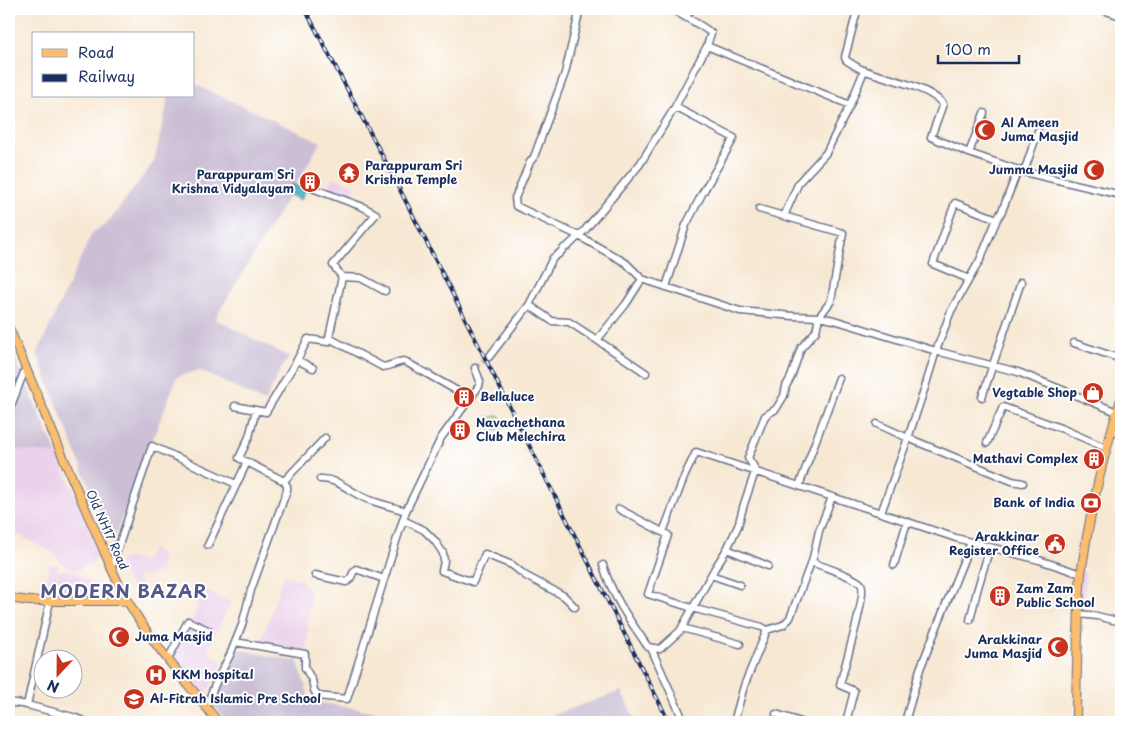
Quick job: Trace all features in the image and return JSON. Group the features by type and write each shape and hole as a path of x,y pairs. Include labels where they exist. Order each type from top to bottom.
{"main road":[{"name":"Old NH17 Road","path":"9,329 111,570 127,601 150,636 218,722"},
{"path":"1076,722 1076,677 1081,574 1106,448 1121,399"},
{"path":"9,598 30,601 127,601"}],"street":[{"path":"580,9 565,73 534,157 530,162 515,198 516,206 579,236 626,263 642,279 740,311 819,317 834,320 936,351 1018,372 1117,412"},
{"path":"489,357 529,305 553,258 586,230 640,164 675,108 707,46 711,33 671,9"},
{"path":"685,17 692,9"},
{"path":"1100,9 1121,16"},
{"path":"856,15 845,57 846,60 864,71 906,84 938,99 943,104 931,137 969,153 1021,171 1121,195"},
{"path":"707,46 850,105"},
{"path":"784,216 799,182 826,153 850,105 864,71"},
{"path":"666,287 686,225 734,138 675,108"},
{"path":"969,153 984,112"},
{"path":"881,514 951,311 980,260 1038,131"},
{"path":"235,406 266,412 308,339 328,342 342,277 333,265 376,214 363,207 312,188"},
{"path":"969,279 933,264 955,203 997,219"},
{"path":"650,648 660,649 680,631 727,550 738,526 756,472 748,458 751,449 765,416 776,409 784,396 801,348 816,331 819,317 831,301 843,234 759,209"},
{"path":"342,277 361,278 385,291"},
{"path":"597,340 626,304 642,279"},
{"path":"982,397 1021,282"},
{"path":"529,305 552,321 569,322 646,373"},
{"path":"329,338 383,367 404,361 470,398"},
{"path":"1074,343 1121,359"},
{"path":"297,360 313,368"},
{"path":"9,411 26,367"},
{"path":"235,642 305,654 305,668 312,680 317,696 347,699 406,511 438,444 479,386 480,382 475,368"},
{"path":"799,486 839,378"},
{"path":"987,443 1003,406 1106,448"},
{"path":"206,707 242,625 251,590 287,490 284,481 239,458 249,437 256,410"},
{"path":"877,424 1012,481 1023,483"},
{"path":"1112,430 1121,434"},
{"path":"284,481 324,438"},
{"path":"111,570 152,446 236,484"},
{"path":"663,532 696,452 881,514 1081,574"},
{"path":"208,545 247,462"},
{"path":"320,478 327,478 337,482 367,499 406,511"},
{"path":"619,509 668,535 648,594 767,630 783,625 790,618 812,562 819,531 832,497"},
{"path":"403,520 424,530 434,541 443,554 442,571 474,582 486,554 512,565 526,576 564,596 575,607"},
{"path":"894,565 907,522"},
{"path":"905,722 920,669 970,542"},
{"path":"970,620 990,547"},
{"path":"727,550 768,566"},
{"path":"812,562 853,579 863,589 862,604 840,685 854,691 846,722"},
{"path":"603,565 616,598 644,642 650,648 684,722"},
{"path":"315,575 349,582 356,569 384,579"},
{"path":"711,575 740,585"},
{"path":"27,705 50,601"},
{"path":"1079,614 1121,622"},
{"path":"168,659 188,621 208,630"},
{"path":"682,628 740,644"},
{"path":"734,722 744,686 767,630"},
{"path":"9,702 27,705 86,722"},
{"path":"776,714 801,722"}],"shaded area":[{"path":"195,84 321,142 215,319 289,357 265,402 199,370 177,377 112,544 37,354 92,233 107,224 154,162 169,98 195,98"},
{"path":"333,177 355,186 351,198 328,191"},
{"path":"9,345 57,454 9,449"},
{"path":"9,449 57,454 102,556 76,571 64,565 51,551 9,531"},
{"path":"153,549 162,555 161,570 149,577 137,576 141,586 131,590 119,561 128,558 144,560"},
{"path":"48,564 58,565 58,570 74,572 85,579 99,584 104,597 48,595"},
{"path":"1076,572 1086,573 1081,640 1071,639"},
{"path":"284,575 301,580 310,592 307,651 261,643"},
{"path":"204,590 231,602 207,651 223,664 205,699 172,655 191,624"},
{"path":"238,649 298,662 310,701 439,722 227,722 214,705"},
{"name":"KKM hospital","path":"160,663 168,678 151,687 143,672"},
{"path":"621,691 636,722 440,722 539,720"}],"green space":[{"path":"499,415 506,427 492,433 481,424 486,417"}],"water":[{"path":"291,184 306,189 301,200 287,194"}],"tunnel":[{"path":"475,368 489,357"}],"railway":[{"path":"305,9 393,176 669,722"}],"place":[{"name":"Al Ameen Juma Masjid","path":"985,130"},
{"name":"Jumma Masjid","path":"1094,170"},
{"name":"Parappuram Sri Krishna Temple","path":"349,173"},
{"name":"Parappuram Sri Krishna Vidyalayam","path":"310,182"},
{"name":"Vegtable Shop","path":"1093,393"},
{"name":"Bellaluce","path":"464,397"},
{"name":"Navachethana Club Melechira","path":"460,430"},
{"name":"Mathavi Complex","path":"1094,459"},
{"name":"Bank of India","path":"1091,503"},
{"name":"Arakkinar Register Office","path":"1055,544"},
{"name":"Zam Zam Public School","path":"1000,596"},
{"name":"Juma Masjid","path":"119,637"},
{"name":"Arakkinar Juma Masjid","path":"1058,647"},
{"name":"KKM hospital","path":"156,675"},
{"name":"Al-Fitrah Islamic Pre School","path":"134,699"}],"district":[{"name":"MODERN BAZAR","path":"124,592"}]}
